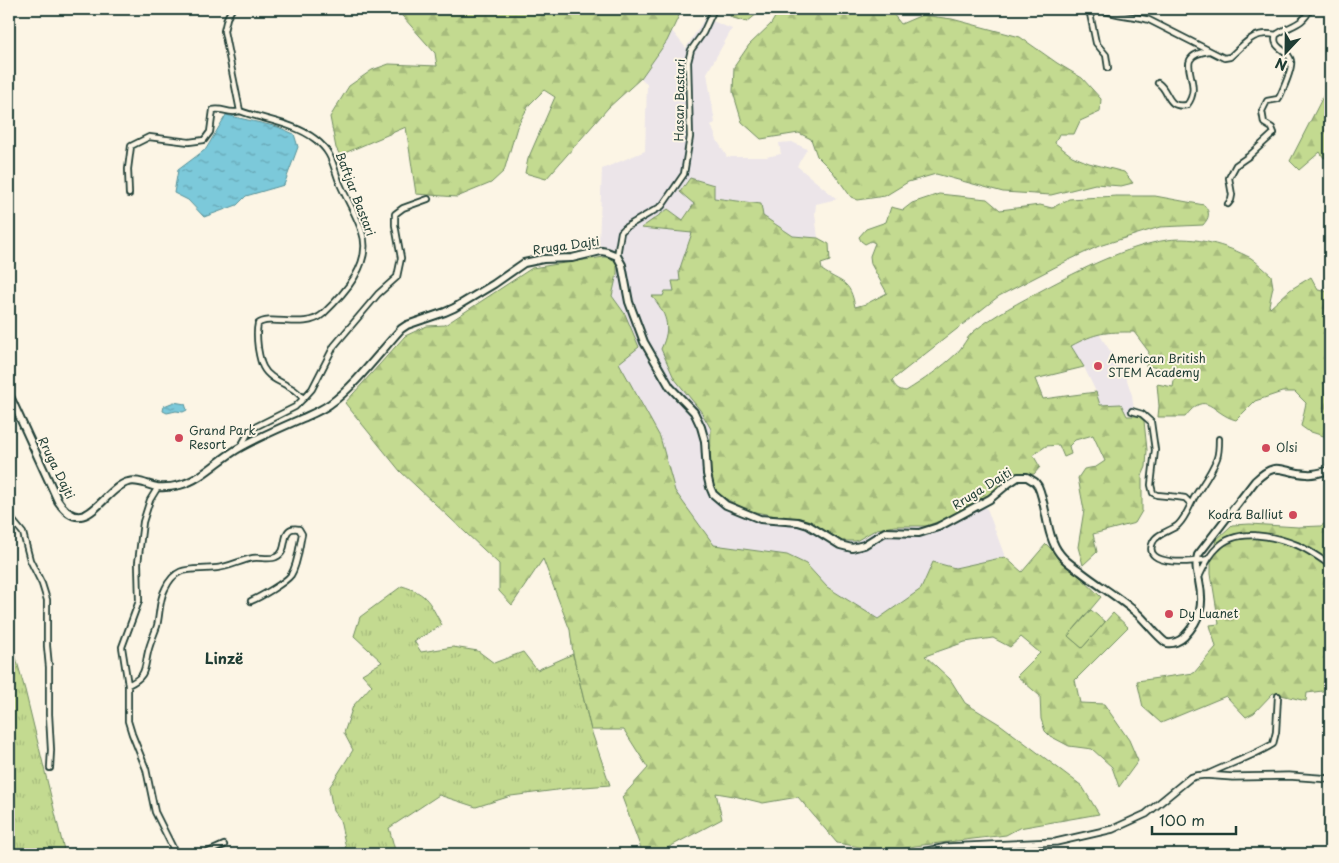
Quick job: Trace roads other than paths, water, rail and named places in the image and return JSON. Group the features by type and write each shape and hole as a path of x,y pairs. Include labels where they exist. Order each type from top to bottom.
{"main road":[{"name":"Rruga Dajti","path":"9,394 58,500 69,513 88,514 118,487 128,482 139,482 158,487 182,485 196,479 240,447 317,412 343,393 406,325 454,308 524,263 543,259 572,258 601,251 617,256 622,266 629,302 644,342 670,387 694,412 705,441 707,474 710,487 713,494 726,505 760,519 798,522 808,525 840,545 852,548 864,545 885,532 919,533 938,527 977,508 1013,480 1023,477 1035,482 1038,486 1053,541 1060,554 1102,588 1136,612 1165,642 1173,643 1181,640 1196,622 1201,609 1202,600 1196,562"},
{"path":"1196,562 1202,550 1264,472 1277,468 1305,474 1330,470"}],"street":[{"path":"128,194 130,148 133,144 149,137 200,142 208,136 213,110 217,108 228,112 240,111 224,31 227,18 232,9"},
{"name":"Hasan Bastari","path":"617,256 621,232 626,226 662,206 684,174 690,137 688,62 692,50 703,33 714,9"},
{"path":"1089,9 1096,43 1106,55 1108,68"},
{"path":"1100,9 1115,14 1138,16 1149,20 1224,58 1230,58 1258,34 1276,35 1301,22 1310,9"},
{"path":"1228,204 1232,195 1229,178 1236,165 1274,133 1272,128 1264,122 1262,111 1267,100 1278,99 1280,96 1292,63 1290,57 1276,45 1274,40 1276,35"},
{"path":"1158,83 1166,90 1167,98 1171,102 1183,106 1187,105 1194,91 1189,65 1190,59 1194,55 1209,51"},
{"name":"Baftjar Bastari","path":"240,111 302,131 327,149 364,240 364,255 360,268 341,294 322,315 305,322 264,321 258,324 256,337 264,370 299,392 303,399"},
{"name":"Baftjar Bastari","path":"240,447 249,432 255,427 295,407 303,399 312,389 334,346 378,294 398,276 401,258 395,214 403,208 428,199"},
{"path":"1132,411 1142,414 1150,422 1155,450 1151,490 1157,495 1185,498 1191,504"},
{"path":"1208,559 1196,562 1163,561 1156,557 1152,543 1157,537 1178,526 1216,459 1220,439"},
{"path":"158,487 150,500 143,522 138,563 139,601 122,647 128,685 128,721 146,769 155,812 176,854"},
{"path":"9,516 23,533 30,560 42,584 47,600 50,768"},
{"path":"128,685 142,676 146,668 148,650 157,626 164,591 170,579 185,569 216,569 255,558 275,558 284,547 284,536 287,531 299,529 302,534 295,565 290,576 260,598 251,601"},
{"path":"1198,578 1208,559 1218,546 1231,537 1249,535 1274,538 1299,546 1330,565"},
{"path":"1205,776 1256,754 1273,744 1276,732 1278,696"},
{"path":"912,854 947,847 1056,842 1114,829 1146,814 1190,778 1196,776 1289,776 1330,779"},
{"path":"204,854 224,845"}],"water":[{"path":"226,115 278,127 294,134 298,147 284,185 246,196 237,205 204,217 188,200 174,193 178,170 206,149"},
{"path":"174,402 185,404 187,410 167,413 163,411 164,406"}],"place":[{"name":"American British STEM Academy","path":"1098,366"},
{"name":"Grand Park Resort","path":"179,438"},
{"name":"Olsi","path":"1266,448"},
{"name":"Kodra Balliut","path":"1293,515"},
{"name":"Dy Luanet","path":"1169,614"}],"district":[{"name":"Linzë","path":"224,659"}]}
